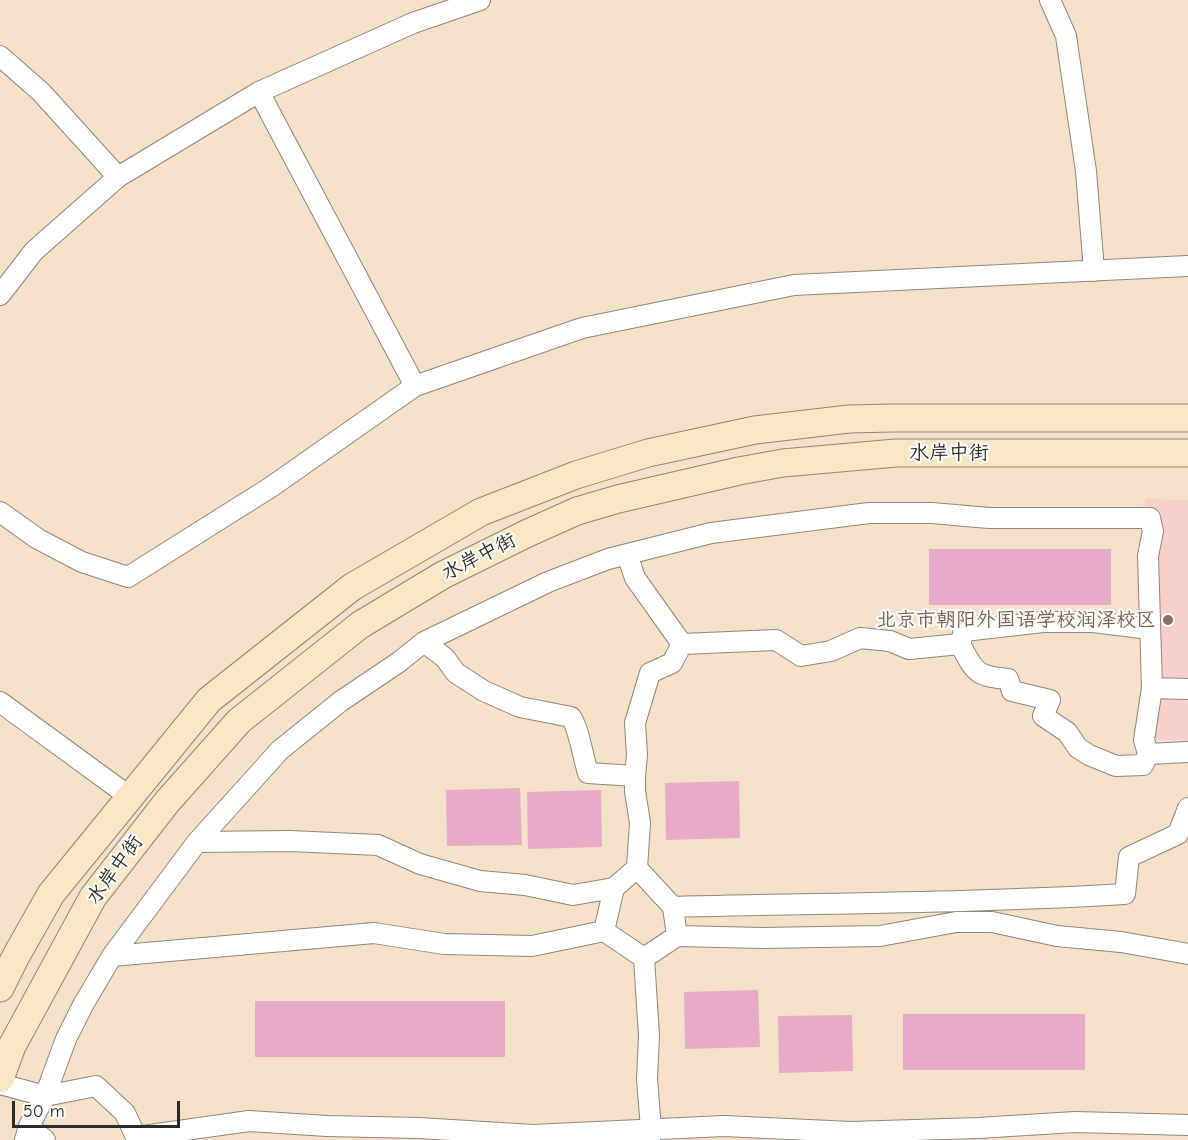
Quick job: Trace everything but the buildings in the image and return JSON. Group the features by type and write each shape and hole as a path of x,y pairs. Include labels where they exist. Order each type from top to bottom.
{"street":[{"path":"0,295 34,251 118,177 259,92 413,23 480,0"},
{"path":"1050,0 1066,36 1086,171 1094,271"},
{"path":"0,56 41,92 118,177"},
{"path":"259,92 415,386"},
{"path":"0,512 38,539 82,562 128,577 271,487 415,386 582,328 794,285 1188,267"},
{"name":"水岸中街","path":"0,988 51,894 209,700 352,587 481,512 576,475 648,453 755,430 838,420 1188,418"},
{"name":"水岸中街","path":"0,1079 12,1046 93,897 167,802 239,721 360,625 443,575 528,532 578,511 618,499 783,463 896,453 1188,453"},
{"path":"45,1140 27,1133 45,1096 66,1039 83,1005 112,956 197,842 280,750 341,701 399,662 424,642 548,582 608,559 711,533 869,513 932,513 990,518 1150,518 1153,531 1148,556 1152,688 1144,740 1148,754 1143,765 1116,766 1078,748 1067,732 1042,716 1050,700 1012,691 1008,679 984,677 970,665 960,644 964,631 1043,622 1093,622 1150,629"},
{"path":"627,554 635,578 682,644"},
{"path":"682,644 776,640 801,656 831,651 860,638 890,641 909,649 960,644"},
{"path":"424,642 445,658 456,673 484,691 520,707 571,717 577,725 580,747 588,773 635,776"},
{"path":"197,842 290,841 378,845 420,864 480,881 525,885 573,895 614,888 637,868 640,823 634,791 637,755 635,723 650,673 672,663 682,644"},
{"path":"1152,688 1188,689"},
{"path":"0,702 130,797"},
{"path":"1148,754 1188,753"},
{"path":"673,908 929,903 1125,894 1129,857 1178,834 1188,808"},
{"path":"637,868 673,908 677,936"},
{"path":"604,931 614,888"},
{"path":"644,958 677,936 762,938 880,936 956,922 992,922 1058,936 1121,942 1188,954"},
{"path":"112,956 374,933 444,944 532,946 604,931 644,958"},
{"path":"644,958 650,1036 647,1079 651,1135"},
{"path":"0,1084 45,1096 96,1086 125,1113 134,1138 249,1120 327,1126 388,1134 533,1135 651,1135 724,1126 851,1132 1076,1122 1188,1125"}],"shaded area":[{"name":"北京市朝阳外国语学校润泽校区","path":"1145,499 1188,500 1188,740 1152,740"}],"place":[{"name":"北京市朝阳外国语学校润泽校区","path":"1168,620"}]}
